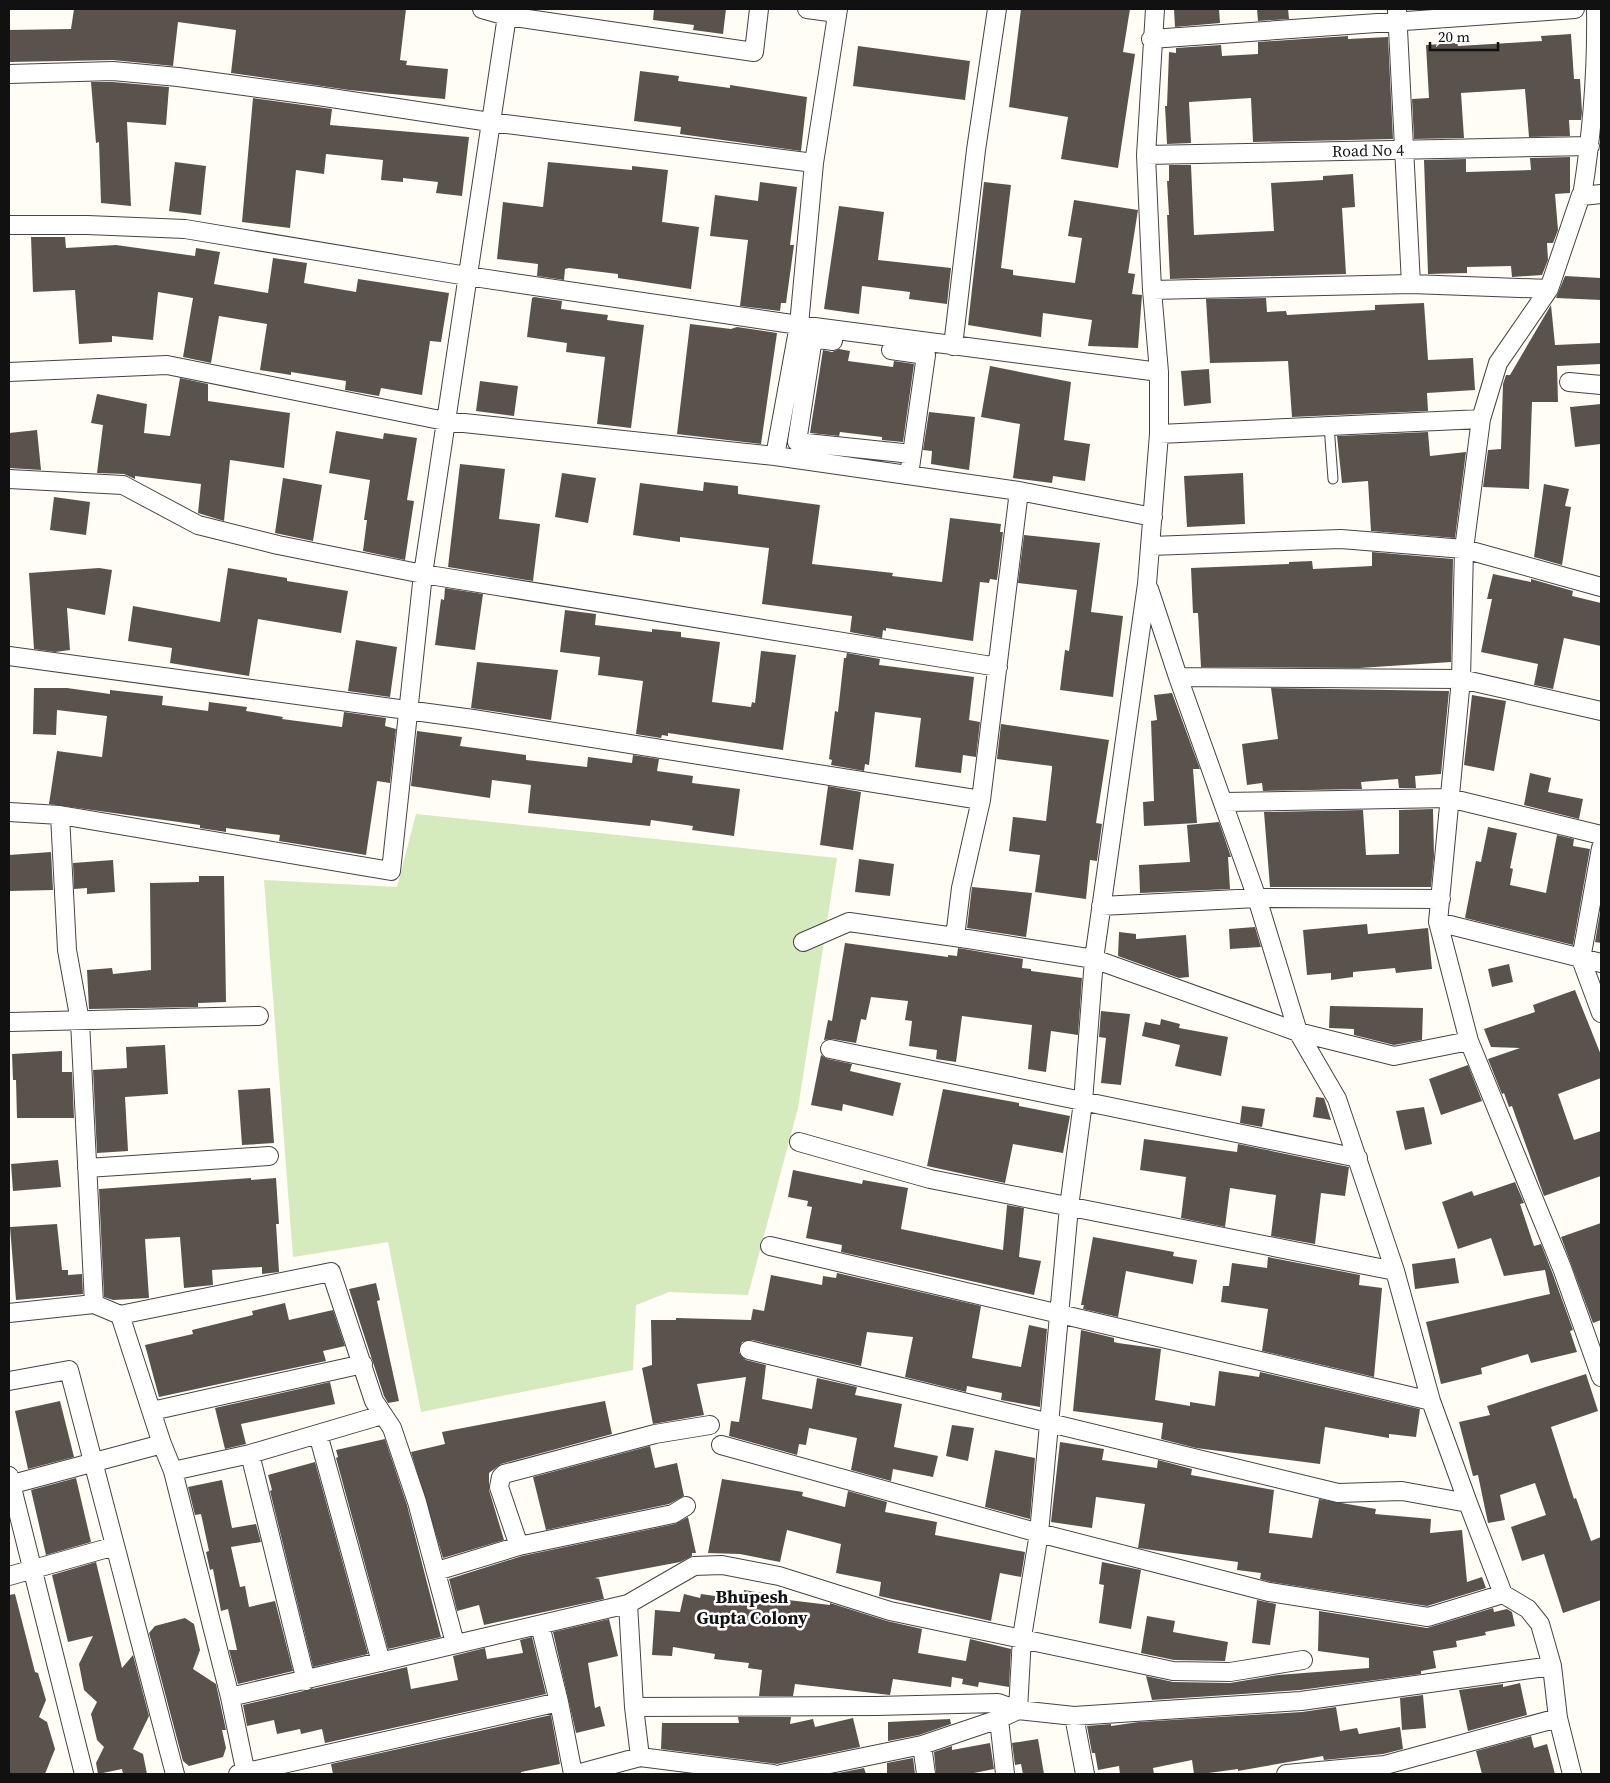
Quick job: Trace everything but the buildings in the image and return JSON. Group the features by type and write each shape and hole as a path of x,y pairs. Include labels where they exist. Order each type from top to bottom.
{"street":[{"path":"482,9 754,52 758,9"},
{"path":"775,456 799,325 814,163 838,11 807,9"},
{"path":"953,346 976,150 997,9"},
{"path":"1018,1710 1022,1638 1039,1533 1058,1314 1069,1207 1083,1102 1094,959 1148,584 1159,434 1159,372 1152,290 1146,155 1155,9"},
{"path":"1152,39 1396,15 1575,9"},
{"path":"1596,9 1599,52 1590,146 1582,196 1549,289 1498,363 1481,419 1464,549 1461,679 1438,922 1469,1041 1562,1268 1595,1339 1601,1377"},
{"path":"9,812 60,815 391,871 423,574 508,12"},
{"path":"1396,15 1405,150 1410,284"},
{"path":"9,74 113,71 178,77 490,122 814,163"},
{"name":"Road No 4","path":"1146,155 1590,146"},
{"path":"1582,196 1601,194"},
{"path":"9,226 87,225 185,229 467,276 799,325 1159,372"},
{"path":"1152,290 1410,284 1549,289"},
{"path":"909,475 912,454 926,355 813,338 797,442 912,454"},
{"path":"9,372 167,365 445,421 775,456 1019,491 1153,517"},
{"path":"1569,382 1601,385"},
{"path":"1159,434 1329,424 1481,419"},
{"path":"889,472 891,452"},
{"path":"9,479 122,485 198,525 278,545 423,574 998,667"},
{"path":"955,936 961,888 981,800 1019,491"},
{"path":"1151,546 1341,539 1464,549 1601,586"},
{"path":"1148,584 1178,677 1257,898 1298,1032 1337,1100 1358,1158 1395,1271 1432,1401 1468,1502 1503,1594 1528,1609 1540,1624 1552,1666 1558,1718 1572,1774"},
{"path":"9,656 407,711 473,718 981,800"},
{"path":"1178,677 1461,679 1601,711"},
{"path":"1224,802 1449,798 1601,836"},
{"path":"60,815 67,950 80,1021 94,1304"},
{"path":"1601,848 1581,959 1601,1013"},
{"path":"1101,906 1257,898 1441,899"},
{"path":"803,942 850,922 955,936 1094,959 1298,1032 1394,1056 1469,1041"},
{"path":"1438,922 1601,963"},
{"path":"9,1022 259,1016"},
{"path":"830,1049 1358,1158"},
{"path":"799,1142 930,1179 1395,1271"},
{"path":"87,1168 269,1156"},
{"path":"770,1246 1432,1401"},
{"path":"9,1313 94,1304 120,1315 331,1272 374,1401 392,1428 417,1502 455,1643"},
{"path":"120,1315 162,1444 173,1471 230,1697 243,1774 559,1702"},
{"path":"749,1350 1049,1425 1338,1493 1402,1491 1468,1502"},
{"path":"152,1411 363,1364"},
{"path":"9,1381 69,1370 175,1774"},
{"path":"173,1471 250,1454 382,1415"},
{"path":"519,1546 499,1487 501,1477 504,1474 655,1434 710,1425"},
{"path":"318,1434 381,1662"},
{"path":"84,1774 9,1482 93,1463 162,1444"},
{"path":"721,1445 1039,1533 1269,1592 1428,1617 1503,1594"},
{"path":"250,1454 306,1680"},
{"path":"437,1571 519,1546 673,1514 686,1506"},
{"path":"9,1576 115,1546"},
{"path":"230,1697 628,1604 694,1566 722,1565 779,1576 890,1611 1173,1671 1230,1672 1303,1660"},
{"path":"628,1604 634,1707 640,1757"},
{"path":"540,1625 559,1702 573,1774"},
{"path":"634,1707 876,1706 998,1703 1018,1710 1074,1716 1301,1702 1552,1666"},
{"path":"781,1774 922,1745 999,1719 1018,1710"},
{"path":"1074,1716 1085,1774"},
{"path":"1286,1774 1385,1765 1558,1718"},
{"path":"999,1719 1003,1774"},
{"path":"922,1745 926,1774"},
{"path":"577,1774 640,1757 773,1774"}],"lane":[{"path":"1329,424 1333,479"}],"green space":[{"path":"416,814 837,858 798,1108 748,1295 669,1292 636,1305 633,1370 421,1412 388,1242 293,1257 264,880 397,887"}],"district":[{"name":"Bhupesh Gupta Colony","path":"752,1606"}]}
